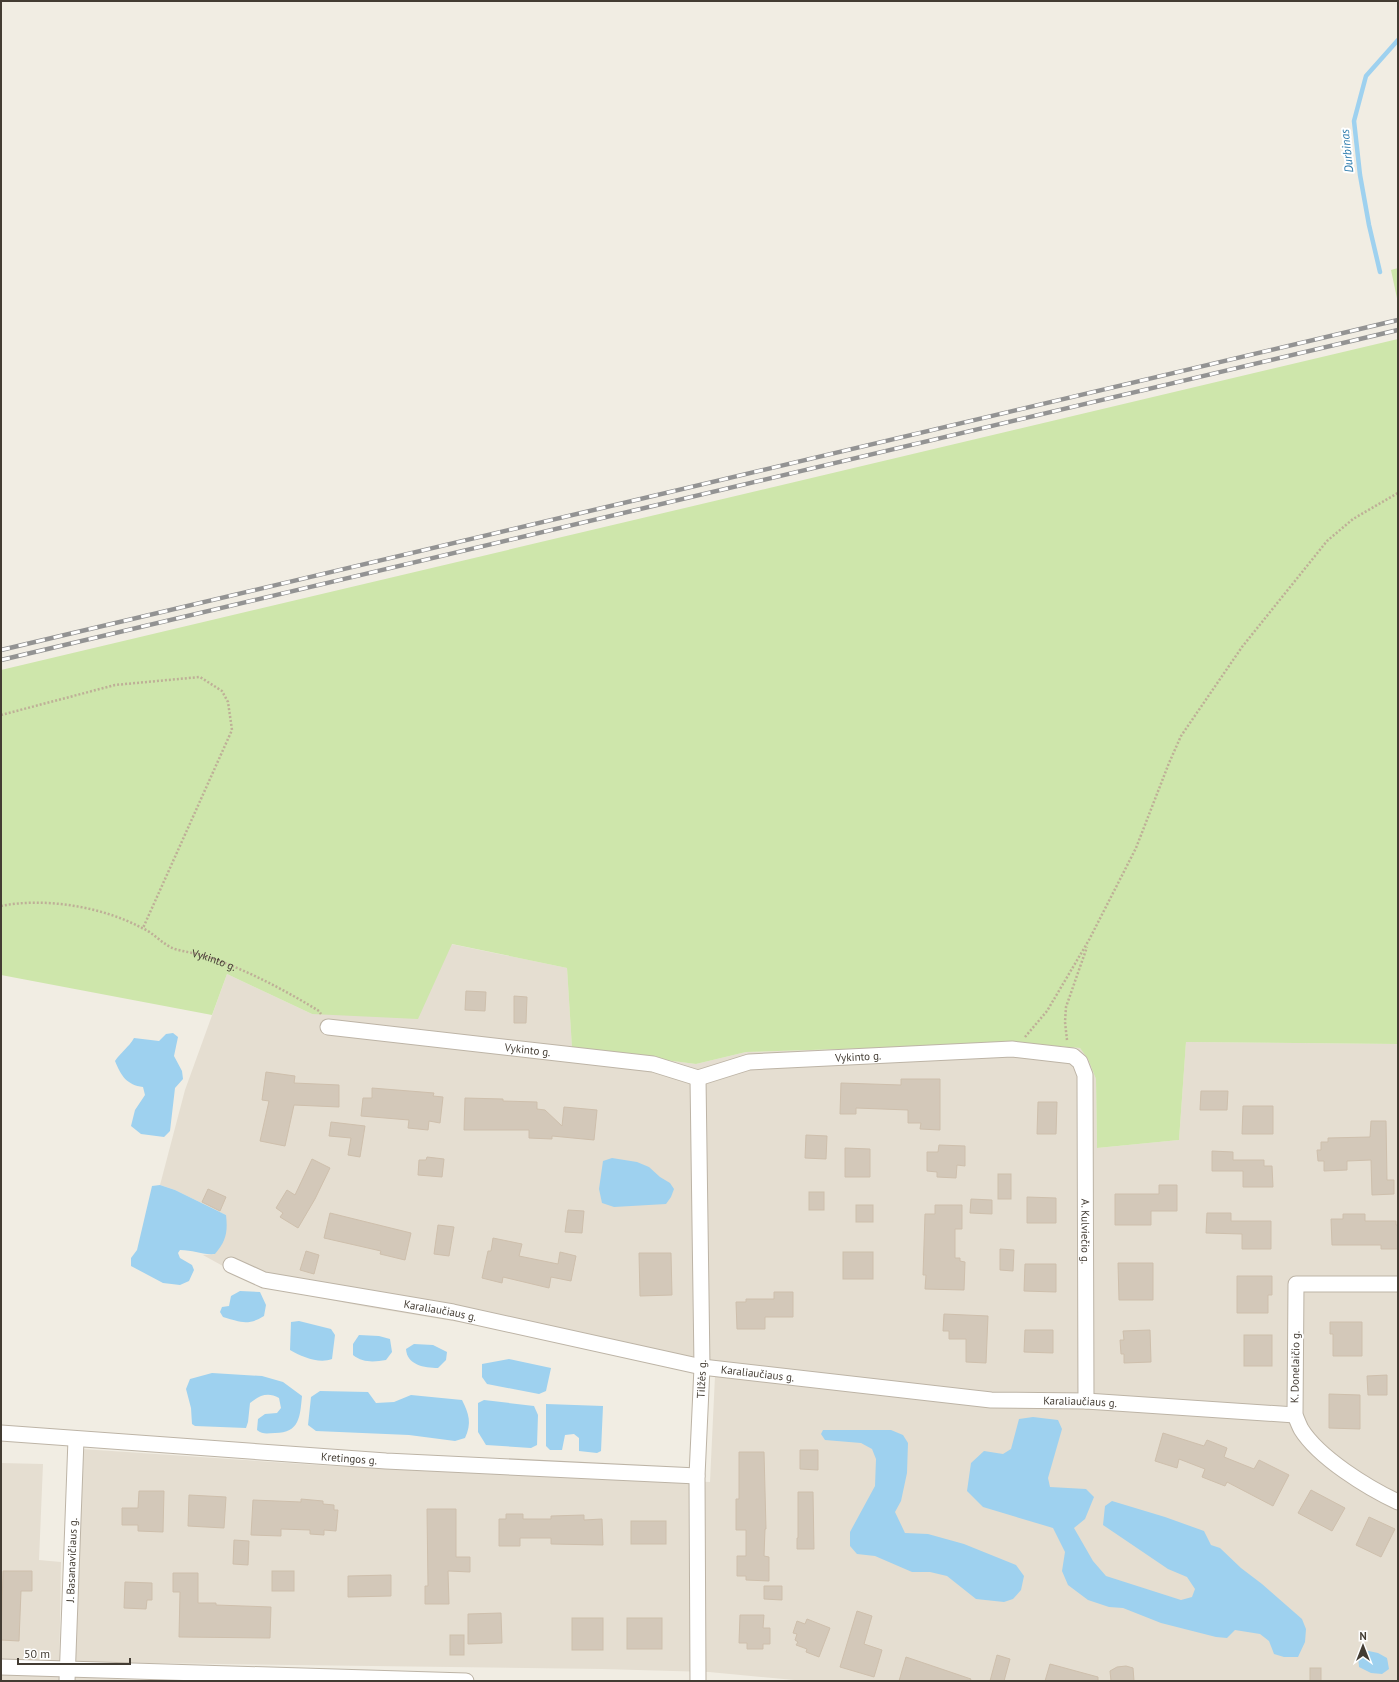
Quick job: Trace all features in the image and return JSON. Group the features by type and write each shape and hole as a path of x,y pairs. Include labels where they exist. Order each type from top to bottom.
{"street":[{"name":"Vykinto g.","path":"328,1027 653,1064 698,1078 749,1062 1012,1049 1077,1059"},
{"name":"A. Kulviečio g.","path":"1077,1059 1085,1075 1086,1401"},
{"name":"Tilžės g.","path":"698,1078 702,1367 697,1476 698,1681"},
{"name":"Karaliaučiaus g.","path":"231,1264 264,1280 453,1312 702,1367 991,1400 1086,1401 1295,1415"},
{"name":"K. Donelaičio g.","path":"1398,1284 1296,1284 1295,1415 1301,1430 1321,1451 1343,1469 1370,1487 1398,1502"},
{"name":"Kretingos g.","path":"1,1433 386,1461 697,1476"},
{"name":"J. Basanavičiaus g.","path":"67,1675 76,1439"},
{"path":"1,1667 67,1675 466,1681"}],"path":[{"path":"1012,1049 1031,1032 1047,1011 1089,940 1136,848 1168,763 1181,736 1242,647 1328,541 1353,519 1398,493"},
{"path":"1,715 115,685 173,678 200,677 222,691 228,702 232,730 143,928"},
{"name":"Vykinto g.","path":"1,906 14,903 41,903 85,908 120,918 143,928 174,948 204,956 257,976 319,1011 328,1027"},
{"path":"1077,1059 1068,1041 1066,1028 1066,1006 1089,940"}],"shaded area":[{"path":"451,944 567,968 572,1047 696,1064 746,1052 939,1046 1008,1042 1080,1048 1088,1058 1096,1079 1097,1148 1179,1140 1186,1042 1398,1044 1398,1681 805,1681 709,1672 602,1669 75,1662 82,1449 332,1466 710,1482 715,1376 502,1329 367,1307 259,1286 203,1255 215,1254 226,1215 175,1190 160,1185 185,1090 227,974 312,1014"},
{"path":"1,1463 43,1464 39,1560 61,1562 59,1681 1,1681"},
{"path":"73,1677 157,1681 73,1681"}],"green space":[{"path":"1398,268 1398,303 1391,270"},
{"path":"1398,339 1398,1044 1186,1042 1179,1140 1097,1148 1096,1079 1088,1059 1080,1048 1008,1042 939,1046 746,1052 696,1064 572,1048 567,968 452,944 418,1019 312,1014 227,974 212,1015 1,975 1,670"}],"water":[{"path":"173,1033 178,1037 174,1056 182,1071 183,1079 175,1088 170,1131 164,1137 141,1134 131,1126 135,1110 145,1095 143,1087 137,1086 125,1079 115,1061 134,1038 159,1041 166,1034"},
{"path":"612,1158 637,1162 649,1167 660,1177 670,1183 674,1189 666,1204 614,1207 602,1203 599,1189 603,1161"},
{"path":"160,1185 175,1190 226,1215 227,1226 224,1240 215,1254 180,1250 178,1253 180,1258 192,1265 194,1270 189,1281 180,1285 163,1283 131,1266 131,1258 137,1250 152,1186"},
{"path":"240,1291 260,1292 266,1305 264,1316 248,1322 239,1322 223,1317 220,1312 222,1307 229,1306 231,1296"},
{"path":"299,1321 331,1329 335,1335 332,1359 322,1361 316,1360 290,1350 291,1322"},
{"path":"359,1335 379,1336 390,1339 392,1352 386,1360 369,1361 357,1358 353,1355 353,1344"},
{"path":"414,1344 433,1345 447,1352 446,1360 438,1368 422,1366 413,1362 409,1359 406,1349"},
{"path":"509,1359 551,1368 546,1391 539,1394 487,1384 482,1377 482,1364"},
{"path":"212,1373 262,1376 283,1382 302,1396 299,1416 294,1427 283,1432 261,1433 257,1430 258,1419 265,1414 277,1413 281,1408 279,1398 271,1395 261,1396 250,1403 246,1428 195,1426 192,1424 191,1408 186,1389 190,1379"},
{"path":"320,1391 368,1392 376,1403 394,1402 411,1395 462,1400 469,1419 467,1433 465,1438 455,1441 409,1435 316,1431 308,1425 311,1397"},
{"path":"484,1400 534,1406 538,1415 537,1445 531,1448 486,1445 478,1432 478,1403"},
{"path":"546,1404 603,1406 601,1451 597,1453 579,1451 579,1438 574,1434 565,1435 562,1450 550,1450 546,1446"},
{"path":"1033,1417 1058,1420 1062,1429 1048,1478 1050,1487 1086,1489 1094,1497 1085,1519 1074,1528 1093,1561 1106,1576 1181,1600 1192,1597 1195,1589 1187,1577 1168,1569 1103,1525 1105,1506 1112,1501 1165,1517 1204,1531 1211,1545 1220,1548 1241,1568 1302,1619 1306,1629 1305,1642 1298,1657 1284,1657 1274,1654 1269,1641 1260,1634 1235,1630 1227,1638 1216,1637 1161,1623 1123,1608 1109,1607 1088,1600 1068,1585 1062,1571 1065,1552 1053,1528 983,1507 967,1491 971,1463 984,1451 1003,1454 1011,1449 1019,1419"},
{"path":"823,1430 891,1430 903,1435 908,1443 907,1473 901,1501 895,1512 905,1533 928,1534 964,1544 1016,1565 1024,1576 1021,1590 1013,1599 1004,1602 976,1599 947,1576 930,1572 912,1572 875,1556 857,1554 850,1546 850,1532 875,1486 876,1459 872,1449 861,1443 825,1440 821,1434"},
{"path":"1364,1650 1378,1653 1387,1658 1389,1669 1382,1674 1371,1673 1359,1667 1358,1656"}],"building":[{"path":"466,991 486,992 485,1011 465,1010"},
{"path":"514,996 527,997 526,1023 514,1023"},
{"path":"266,1072 295,1076 294,1083 339,1085 339,1107 294,1105 285,1146 260,1141 269,1101 262,1100"},
{"path":"901,1079 940,1079 940,1130 920,1129 921,1123 908,1123 908,1110 856,1108 856,1114 840,1114 841,1083 901,1085"},
{"path":"372,1088 434,1093 433,1096 443,1097 440,1123 429,1121 428,1130 408,1128 409,1120 361,1116 363,1098 372,1098"},
{"path":"1201,1091 1228,1091 1227,1110 1200,1110"},
{"path":"465,1098 537,1102 537,1109 545,1110 562,1126 564,1107 597,1110 594,1140 552,1136 552,1139 529,1138 529,1130 464,1130"},
{"path":"1038,1102 1057,1102 1056,1134 1037,1134"},
{"path":"1243,1106 1273,1106 1273,1134 1242,1134"},
{"path":"1371,1121 1386,1121 1387,1180 1394,1180 1394,1194 1372,1195 1371,1160 1347,1161 1347,1170 1324,1171 1324,1161 1318,1161 1317,1150 1321,1150 1321,1142 1328,1142 1328,1138 1370,1137"},
{"path":"331,1122 365,1126 360,1157 348,1155 351,1138 329,1136"},
{"path":"806,1135 827,1136 826,1159 805,1158"},
{"path":"939,1145 965,1146 965,1166 957,1165 956,1178 937,1177 937,1172 927,1171 927,1152 938,1152"},
{"path":"845,1148 870,1149 870,1177 845,1177"},
{"path":"1212,1151 1233,1152 1233,1160 1264,1160 1264,1166 1272,1166 1273,1187 1243,1187 1243,1171 1212,1171"},
{"path":"427,1157 444,1159 442,1177 418,1175 419,1160 426,1160"},
{"path":"312,1159 330,1168 315,1199 298,1228 280,1217 283,1213 276,1208 287,1190 295,1195"},
{"path":"998,1174 1011,1174 1011,1199 998,1199"},
{"path":"1159,1185 1177,1185 1177,1211 1151,1211 1151,1225 1115,1225 1115,1194 1159,1194"},
{"path":"208,1189 226,1197 220,1211 202,1202"},
{"path":"809,1192 824,1192 824,1210 809,1210"},
{"path":"1027,1197 1056,1198 1056,1223 1027,1223"},
{"path":"971,1199 992,1200 992,1214 970,1213"},
{"path":"856,1205 873,1205 873,1222 856,1222"},
{"path":"935,1205 962,1205 962,1229 955,1229 955,1258 960,1258 960,1261 965,1262 964,1290 925,1289 926,1275 923,1275 925,1214 935,1214"},
{"path":"568,1210 584,1211 582,1233 565,1232"},
{"path":"330,1213 411,1233 405,1260 380,1254 381,1251 324,1238"},
{"path":"1207,1213 1231,1213 1231,1221 1271,1221 1271,1249 1242,1249 1242,1234 1206,1233"},
{"path":"1343,1214 1365,1214 1365,1221 1396,1221 1396,1225 1398,1225 1398,1249 1381,1249 1381,1245 1332,1245 1331,1219 1343,1219"},
{"path":"438,1225 454,1227 449,1256 434,1254"},
{"path":"493,1238 522,1244 519,1256 558,1264 560,1252 576,1256 571,1281 551,1277 549,1288 503,1277 502,1283 482,1278 488,1251 491,1251"},
{"path":"1000,1249 1014,1250 1013,1271 1000,1270"},
{"path":"306,1251 319,1255 314,1274 300,1270"},
{"path":"843,1252 873,1252 873,1279 843,1279"},
{"path":"639,1253 671,1253 672,1295 640,1296"},
{"path":"1118,1263 1153,1263 1153,1300 1119,1300"},
{"path":"1025,1264 1056,1264 1056,1292 1024,1291"},
{"path":"1237,1276 1272,1276 1272,1295 1268,1295 1268,1313 1237,1313"},
{"path":"774,1292 793,1292 793,1317 765,1317 765,1329 737,1329 736,1302 746,1302 746,1299 774,1299"},
{"path":"944,1314 988,1316 986,1363 966,1362 966,1339 949,1339 949,1331 943,1331"},
{"path":"1330,1322 1362,1322 1362,1356 1333,1356 1333,1334 1330,1334"},
{"path":"1025,1330 1053,1330 1053,1353 1024,1352"},
{"path":"1150,1330 1151,1362 1124,1363 1124,1354 1121,1354 1120,1340 1124,1340 1123,1331"},
{"path":"1244,1335 1272,1335 1272,1366 1244,1366"},
{"path":"1387,1375 1387,1395 1368,1395 1367,1376"},
{"path":"1329,1394 1360,1395 1360,1429 1329,1428"},
{"path":"1163,1433 1204,1446 1207,1440 1227,1448 1224,1457 1254,1469 1259,1460 1289,1475 1273,1506 1227,1482 1225,1486 1202,1477 1205,1469 1179,1459 1177,1468 1155,1461"},
{"path":"800,1450 818,1450 818,1470 800,1469"},
{"path":"739,1452 764,1452 766,1529 764,1556 769,1557 769,1581 746,1580 746,1576 737,1576 737,1556 746,1556 746,1530 736,1530 736,1499 739,1499"},
{"path":"1311,1490 1345,1508 1332,1531 1298,1513"},
{"path":"139,1491 164,1491 163,1532 138,1531 138,1525 122,1525 122,1508 138,1508"},
{"path":"798,1492 813,1492 814,1549 797,1549"},
{"path":"189,1495 226,1497 224,1528 188,1526"},
{"path":"301,1499 323,1501 323,1504 334,1505 334,1510 338,1510 336,1531 324,1530 324,1535 310,1534 310,1530 281,1529 281,1536 251,1535 253,1500 301,1502"},
{"path":"427,1509 456,1509 456,1557 470,1557 470,1572 448,1571 449,1604 425,1604 425,1586 428,1586"},
{"path":"506,1514 523,1514 523,1519 551,1519 551,1516 584,1515 584,1520 602,1519 603,1545 551,1544 551,1538 520,1538 520,1546 499,1546 499,1519 506,1519"},
{"path":"1369,1517 1395,1529 1381,1557 1356,1545"},
{"path":"631,1521 666,1521 666,1544 631,1544"},
{"path":"234,1540 249,1541 248,1565 233,1564"},
{"path":"3,1571 32,1571 32,1591 21,1591 19,1641 1,1640"},
{"path":"272,1571 294,1571 294,1591 272,1591"},
{"path":"173,1573 198,1573 198,1603 271,1607 270,1638 179,1637 180,1592 173,1592"},
{"path":"391,1575 391,1596 348,1597 348,1576"},
{"path":"125,1582 152,1583 152,1600 147,1600 146,1609 124,1608"},
{"path":"764,1586 782,1586 782,1600 764,1599"},
{"path":"857,1611 872,1616 864,1644 882,1650 874,1677 840,1667"},
{"path":"501,1613 502,1643 468,1644 468,1614"},
{"path":"740,1615 764,1615 763,1628 770,1628 770,1644 763,1644 763,1649 747,1649 747,1643 739,1643"},
{"path":"572,1618 603,1618 603,1650 572,1650"},
{"path":"627,1618 662,1618 662,1649 627,1649"},
{"path":"807,1619 830,1628 819,1657 806,1652 807,1649 796,1645 798,1642 795,1640 797,1634 793,1633 797,1621 805,1624"},
{"path":"450,1635 464,1635 464,1655 450,1655"},
{"path":"997,1655 1010,1659 1004,1681 990,1681"},
{"path":"906,1657 971,1679 970,1681 899,1681"},
{"path":"1050,1664 1098,1677 1098,1681 1045,1681"},
{"path":"1126,1666 1133,1668 1134,1681 1111,1681 1110,1671 1117,1667"},
{"path":"1310,1668 1321,1668 1321,1681 1310,1681"}],"waterway":[{"name":"Durbinas","path":"1380,272 1369,225 1360,175 1354,121 1366,76 1398,40"}],"railway":[{"path":"1,650 1398,320"},
{"path":"1,660 1398,330"}]}
